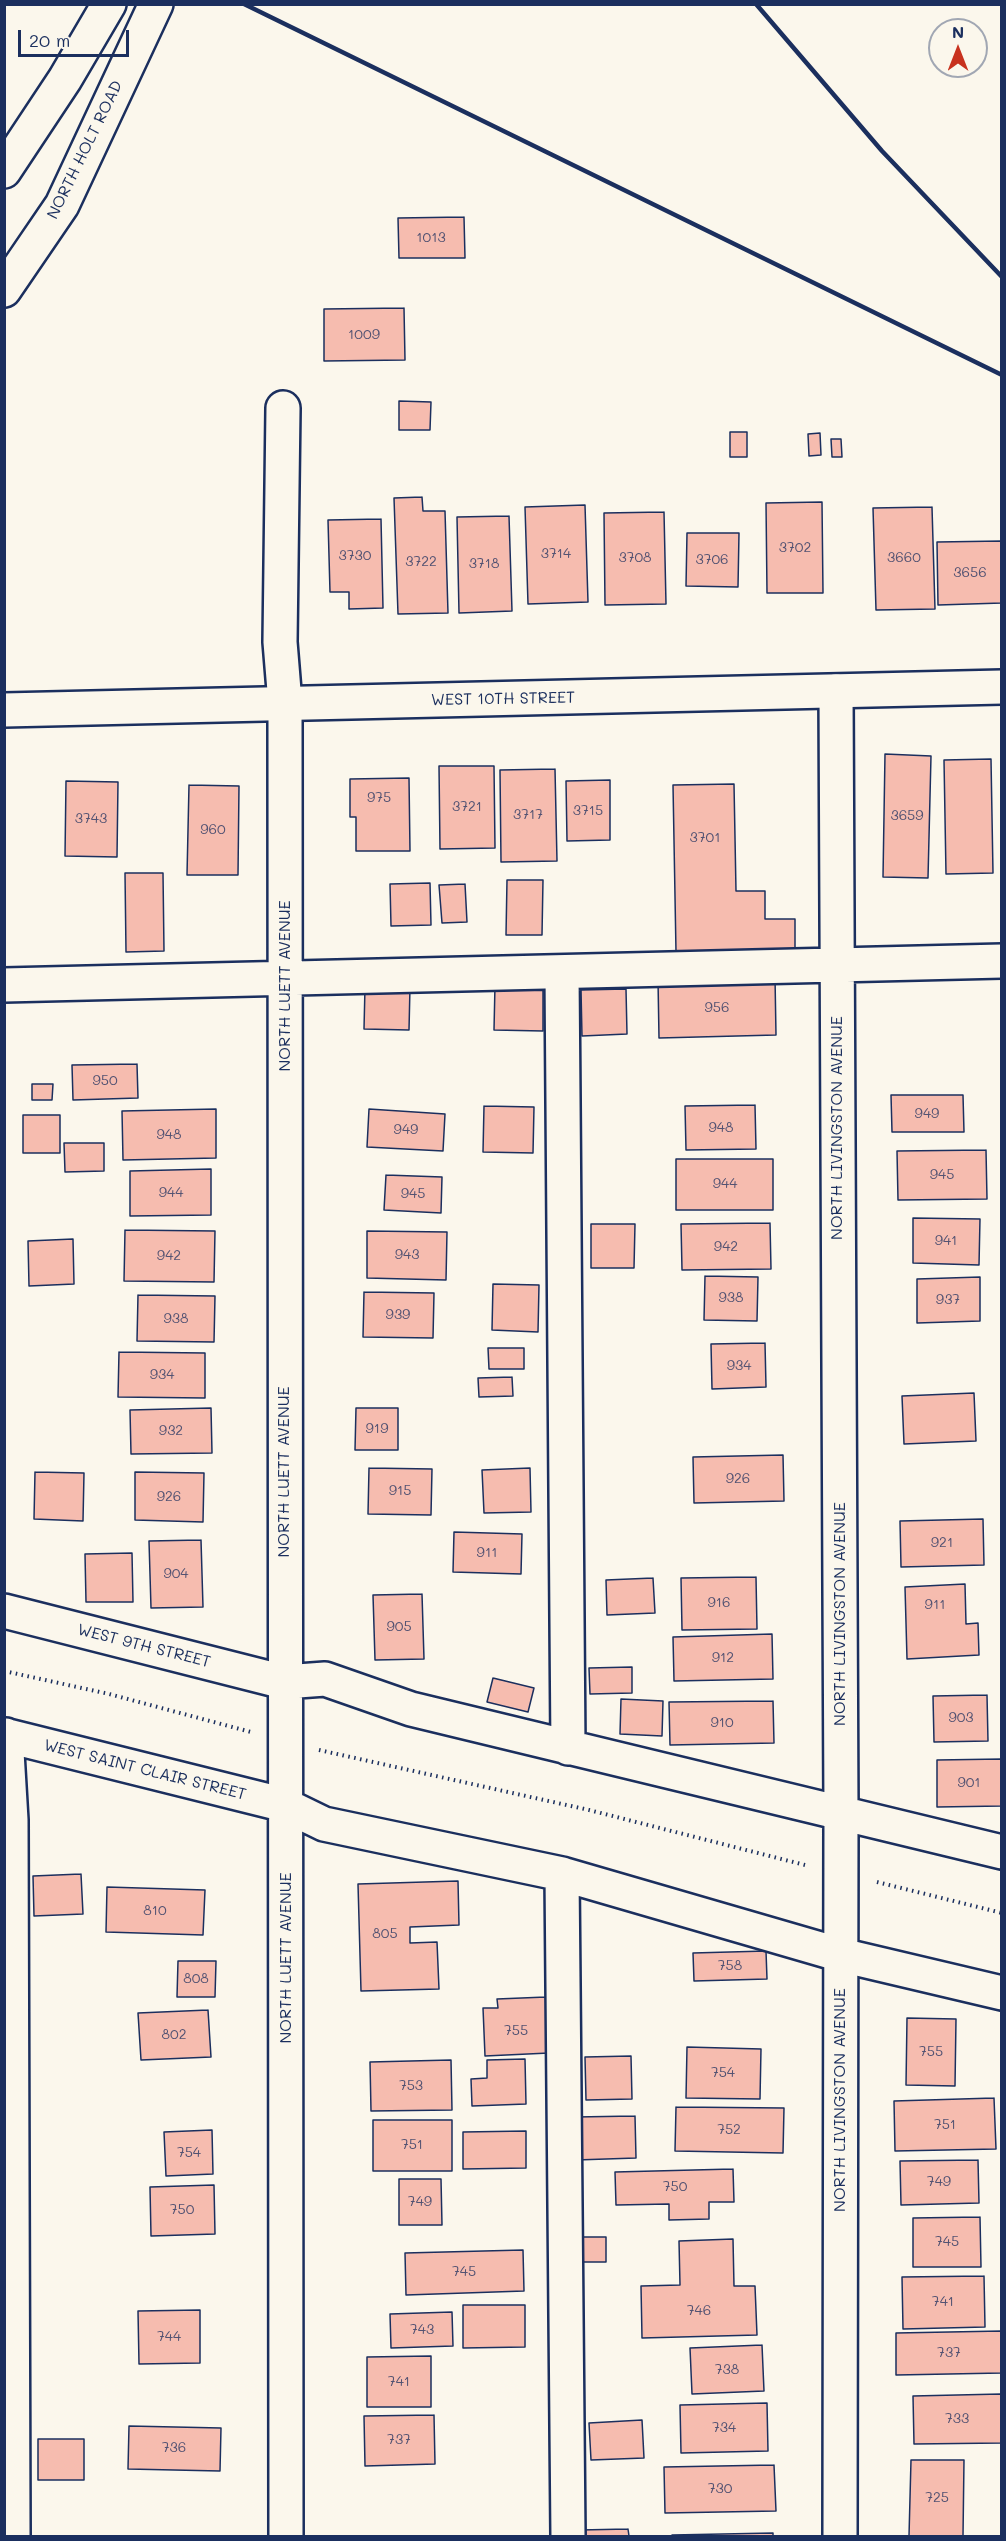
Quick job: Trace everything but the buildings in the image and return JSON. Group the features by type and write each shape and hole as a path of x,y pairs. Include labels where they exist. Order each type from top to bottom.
{"street":[{"path":"4,171 64,80 109,4"},
{"name":"NORTH HOLT ROAD","path":"4,290 62,204 156,4"},
{"name":"NORTH LUETT AVENUE","path":"283,408 280,642 285,703 286,2536"},
{"name":"WEST 10TH STREET","path":"4,710 1002,687"},
{"name":"NORTH LIVINGSTON AVENUE","path":"836,691 840,2536"},
{"path":"4,985 1002,961"},
{"path":"562,972 568,1748"},
{"name":"WEST 9TH STREET","path":"4,1611 284,1682 325,1679 411,1709 1002,1852"},
{"path":"5,1735 11,1844 13,2536"},
{"name":"WEST SAINT CLAIR STREET","path":"5,1735 285,1805 324,1824 562,1874 840,1954 1002,1993"},
{"path":"562,1874 568,2536"}],"path":[{"path":"4,1671 110,1694 242,1729"},
{"path":"317,1750 589,1810 795,1862"},
{"path":"869,1880 1002,1913"}],"railway":[{"path":"244,4 1002,375"},
{"path":"756,4 882,151 1002,277"}]}
